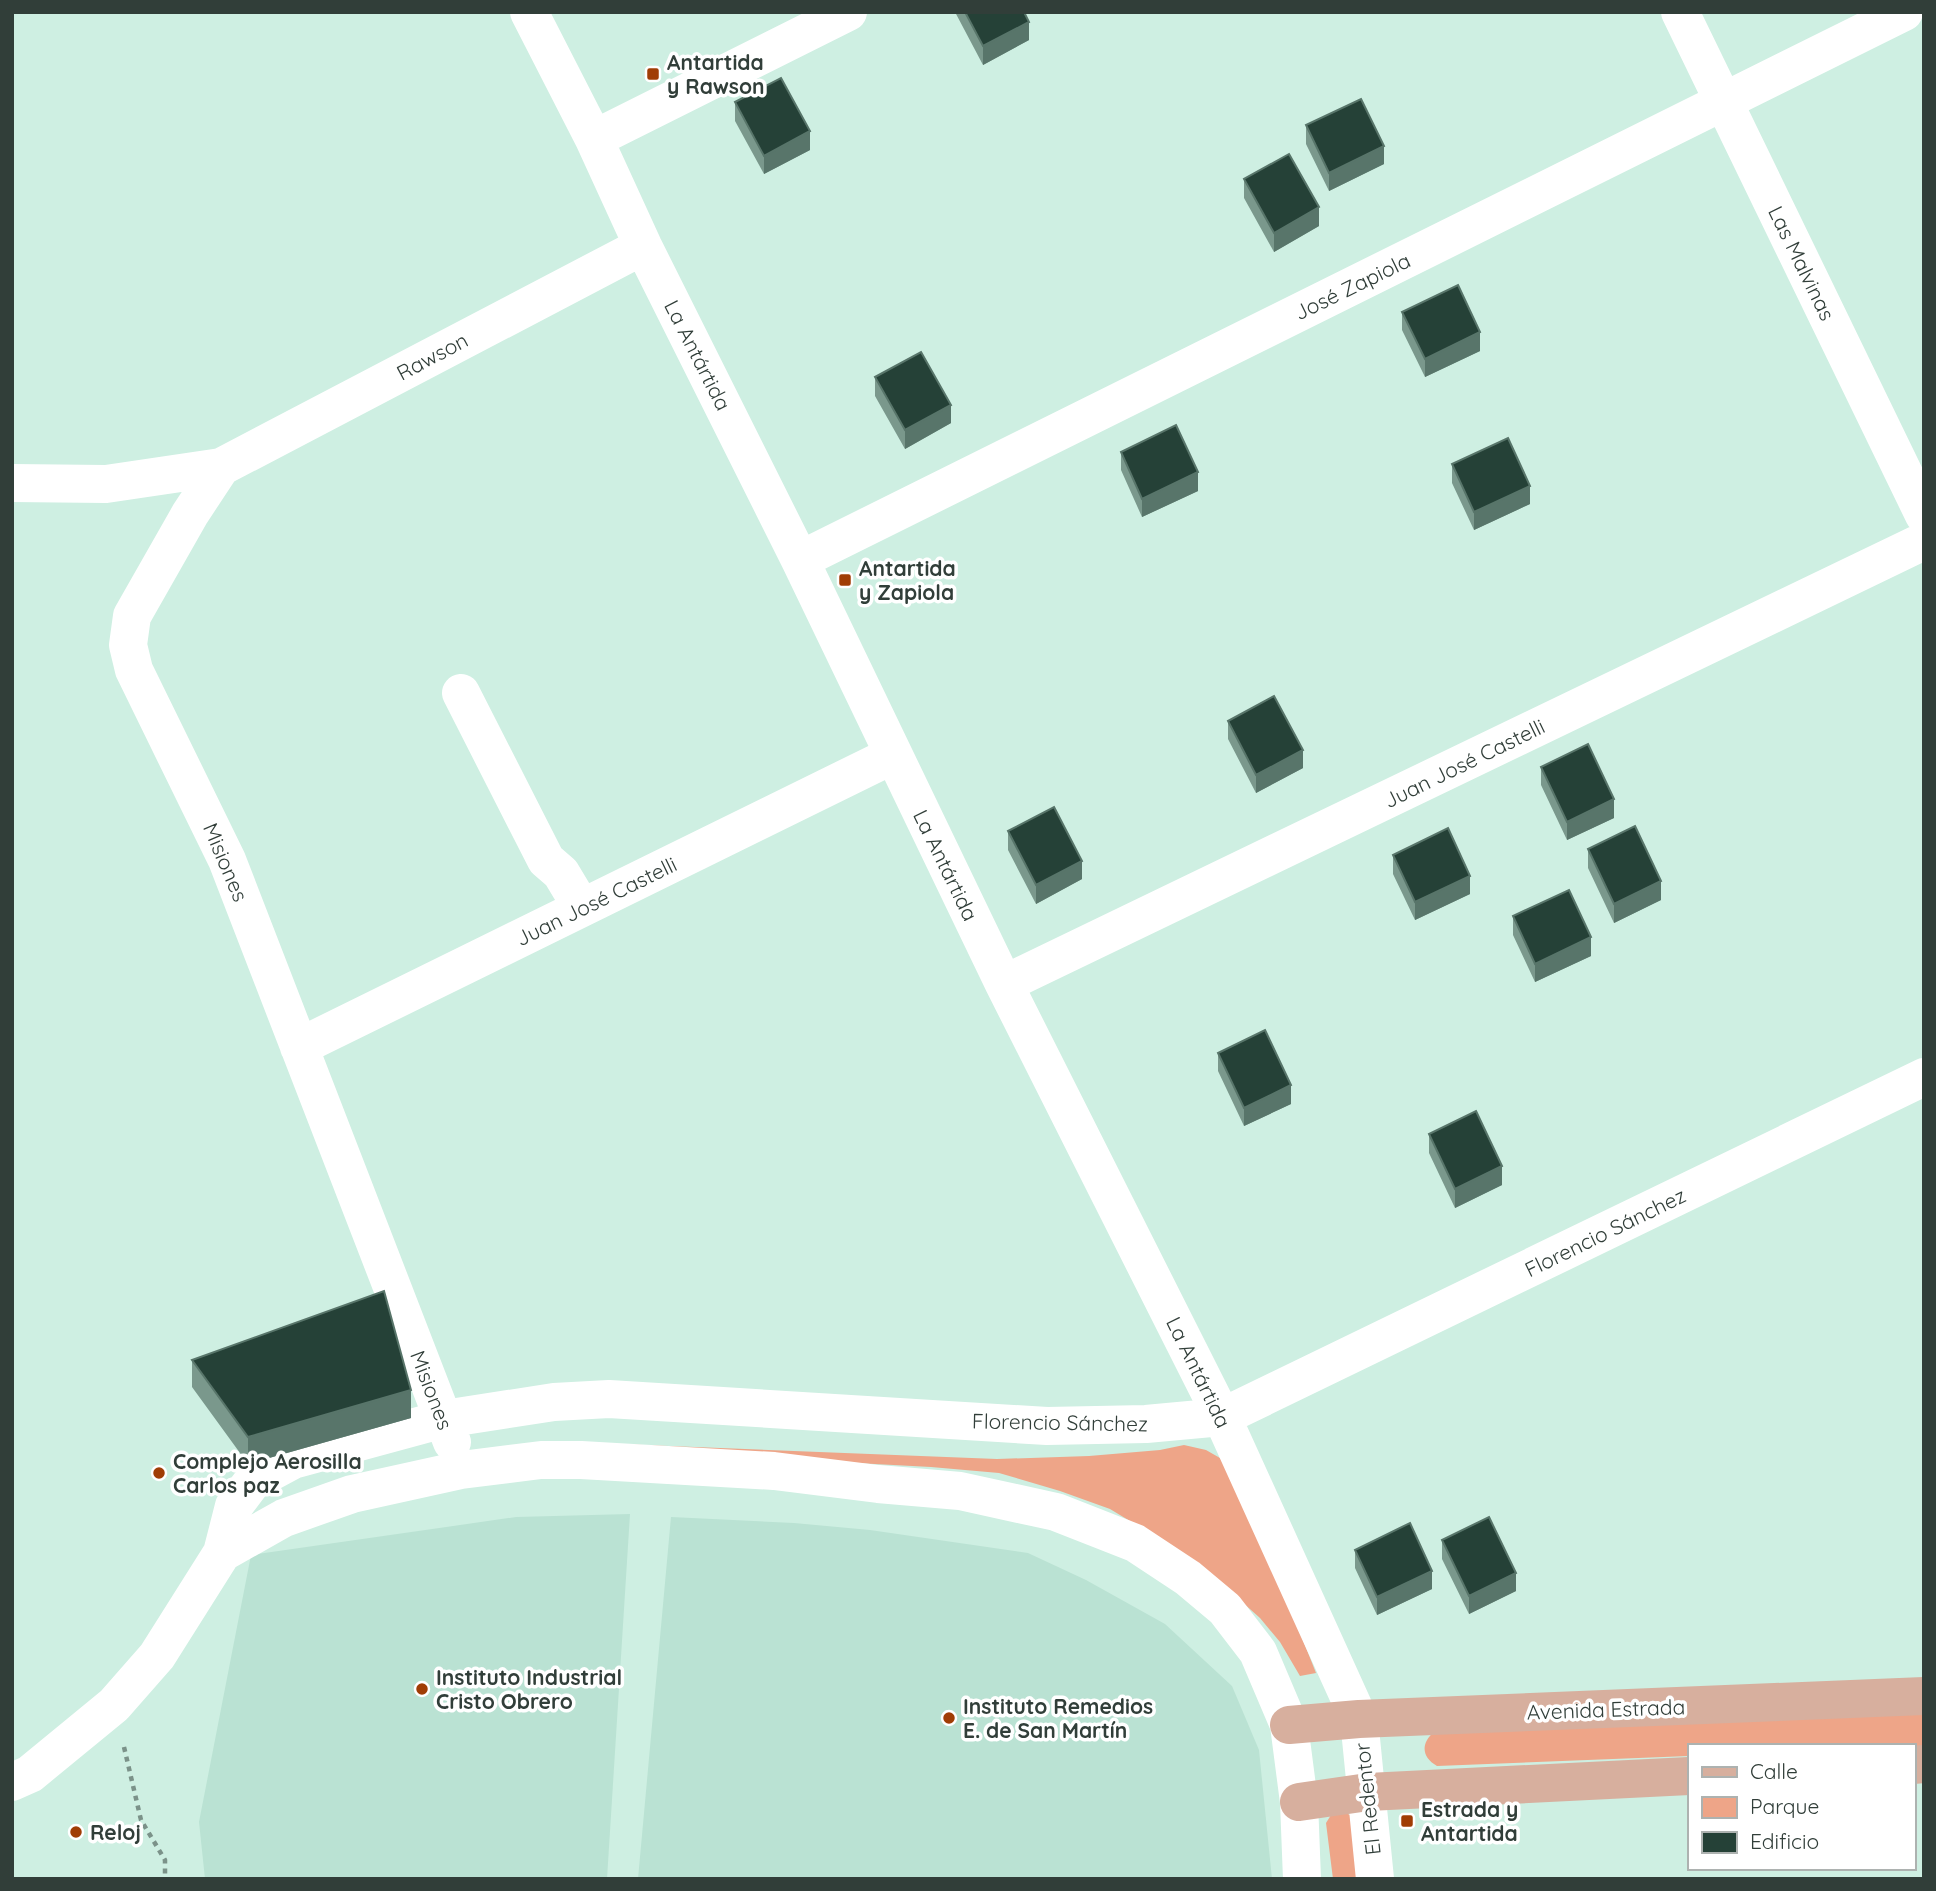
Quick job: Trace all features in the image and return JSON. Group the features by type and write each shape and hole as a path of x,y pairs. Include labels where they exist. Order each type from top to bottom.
{"main road":[{"name":"Avenida Estrada","path":"1289,1725 1924,1696"},
{"path":"1299,1802 1368,1793 1688,1776"}],"street":[{"name":"La Antártida","path":"529,12 800,560 1004,984 1222,1417 1359,1720"},
{"path":"594,139 848,12"},
{"name":"Las Malvinas","path":"1679,12 1924,514"},
{"name":"José Zapiola","path":"800,560 1904,12"},
{"name":"Rawson","path":"222,467 643,246"},
{"path":"12,483 106,484 222,467"},
{"name":"Misiones","path":"222,467 190,513 132,616 128,645 134,670 227,860 444,1419 461,1470"},
{"name":"Juan José Castelli","path":"1004,984 1924,541"},
{"path":"461,694 546,860 561,873 582,908"},
{"name":"Juan José Castelli","path":"299,1047 892,755"},
{"name":"Florencio Sánchez","path":"12,1782 30,1774 114,1705 158,1656 222,1553 234,1506 253,1482 293,1460 444,1419 554,1402 609,1399 1047,1426 1146,1424 1222,1417 1924,1077"},
{"name":"Florencio Sánchez","path":"222,1553 284,1518 352,1494 461,1470 541,1460 774,1471 960,1491 1055,1513 1135,1543 1188,1578 1225,1609 1258,1652 1289,1725 1299,1802 1302,1879"},
{"name":"El Redentor","path":"1359,1720 1375,1879"}],"path":[{"path":"114,1705 141,1820 165,1860 165,1879"}],"shaded area":[{"name":"Instituto Industrial Cristo Obrero","path":"630,1514 607,1879 205,1879 199,1822 251,1555 516,1517"},
{"name":"Instituto Remedios E. de San Martín","path":"671,1517 870,1530 1028,1553 1086,1580 1165,1624 1232,1686 1259,1750 1272,1879 638,1879"}],"green space":[{"path":"593,1443 997,1459 1089,1456 1160,1450 1184,1445 1206,1450 1227,1462 1242,1486 1316,1673 1300,1676 1280,1642 1260,1618 1214,1577 1168,1544 1110,1509 1060,1491 999,1473 597,1449"},
{"path":"1924,1712 1924,1747 1915,1747 1915,1744 1688,1744 1688,1756 1437,1766 1428,1758 1425,1750 1427,1741 1434,1732"},
{"path":"1331,1815 1350,1815 1360,1879 1333,1879 1326,1823"}],"building":[{"path":"965,12 1024,12 1029,22 983,46"},
{"path":"781,78 810,131 764,156 735,102"},
{"path":"1361,99 1384,146 1329,173 1306,125"},
{"path":"1289,154 1319,207 1274,233 1244,179"},
{"path":"1458,285 1480,332 1425,359 1402,312"},
{"path":"921,352 951,405 905,430 875,377"},
{"path":"1176,425 1198,472 1142,499 1121,452"},
{"path":"1508,438 1530,486 1474,512 1452,464"},
{"path":"1274,696 1303,750 1256,775 1228,721"},
{"path":"1588,744 1614,799 1567,822 1541,767"},
{"path":"1054,807 1082,861 1036,885 1008,831"},
{"path":"1635,826 1661,881 1614,904 1588,849"},
{"path":"1448,828 1470,876 1415,902 1393,855"},
{"path":"1569,890 1591,937 1535,964 1513,916"},
{"path":"1265,1030 1291,1085 1244,1108 1218,1053"},
{"path":"1476,1111 1502,1166 1455,1189 1429,1134"},
{"path":"384,1291 411,1390 248,1437 192,1360"},
{"path":"1489,1517 1516,1573 1469,1596 1442,1540"},
{"path":"1410,1523 1432,1571 1377,1597 1355,1550"}],"place":[{"name":"Antartida y Rawson","path":"653,74"},
{"name":"Antartida y Zapiola","path":"845,580"},
{"name":"Complejo Aerosilla Carlos paz","path":"159,1473"},
{"name":"Instituto Industrial Cristo Obrero","path":"422,1689"},
{"name":"Instituto Remedios E. de San Martín","path":"949,1718"},
{"name":"Estrada y Antartida","path":"1407,1821"},
{"name":"Reloj","path":"76,1832"}]}
